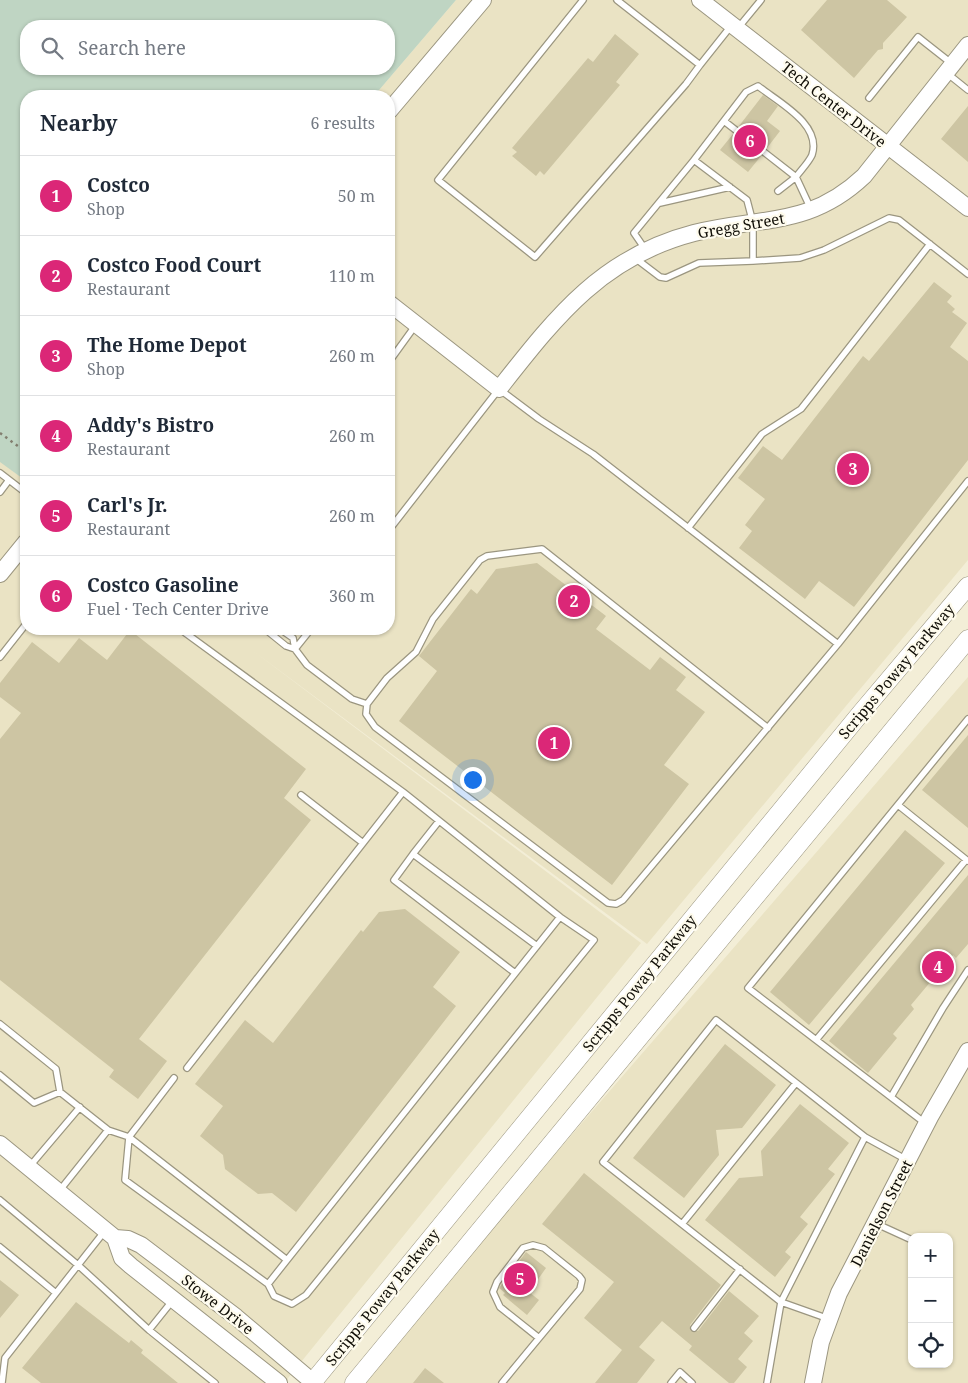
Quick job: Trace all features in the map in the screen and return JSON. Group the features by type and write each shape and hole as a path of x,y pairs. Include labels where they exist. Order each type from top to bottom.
{"main road":[{"name":"Scripps Poway Parkway","path":"313,1383 860,714 968,586"},
{"path":"354,1383 968,639"}],"street":[{"path":"395,104 483,0"},
{"name":"Tech Center Drive","path":"700,0 968,208"},
{"name":"Gregg Street","path":"499,389 572,301 620,265 640,254 694,233 812,211 848,191 864,176 968,45"},
{"path":"395,308 499,389"},
{"path":"0,574 20,549"},
{"name":"Danielson Street","path":"813,1383 821,1342 829,1319 875,1223 926,1124 966,1059"},
{"name":"Stowe Drive","path":"0,1144 110,1234 141,1245 243,1322 313,1383"},
{"name":"Stowe Drive","path":"110,1234 122,1258 279,1383"}],"lane":[{"path":"583,0 438,180 536,257 686,84 700,64 761,0"},
{"path":"617,0 700,64"},
{"path":"869,98 918,37 968,90"},
{"path":"778,191 796,177 812,155 813,137 806,124 758,86 746,92 660,203 634,233 640,254 660,277 666,278 699,264 800,258 824,250 889,218 899,220 968,274"},
{"path":"724,121 796,177 812,211"},
{"path":"694,160 747,200 753,223 753,261"},
{"path":"660,203 730,188"},
{"path":"688,528 762,434 800,409 930,244"},
{"path":"395,354 417,324"},
{"path":"395,522 499,389 539,420 593,454 838,644"},
{"path":"0,473 20,488"},
{"path":"0,492 9,480"},
{"path":"768,728 544,551 538,549 484,556 434,620 416,652 387,678 367,704 366,714 375,727 608,903 616,904 623,900 768,728 838,644 968,480"},
{"path":"0,656 20,631"},
{"path":"174,1078 129,1137 125,1180 268,1284 274,1296 292,1304 306,1295 594,940 560,916 403,792 188,635"},
{"path":"273,635 286,646 295,649"},
{"path":"289,635 293,638 295,649 307,666 352,699 367,704"},
{"path":"295,649 306,635"},
{"path":"926,1124 748,988 968,719"},
{"path":"187,1068 403,792"},
{"path":"301,795 363,843"},
{"path":"816,1040 967,860 898,805"},
{"path":"439,821 394,880 515,973"},
{"path":"413,854 537,946"},
{"path":"268,1284 560,916"},
{"path":"891,1097 942,1008 968,970"},
{"path":"829,1319 781,1302 603,1162 716,1020 865,1137 908,1161"},
{"path":"0,1024 56,1069 60,1092 108,1130 129,1137 288,1260"},
{"path":"0,1075 34,1103 60,1092"},
{"path":"682,1224 796,1082"},
{"path":"29,1168 80,1107"},
{"path":"58,1192 108,1130"},
{"path":"767,1383 781,1302 865,1137"},
{"path":"0,1200 78,1265 149,1330 215,1383"},
{"path":"875,1223 908,1238"},
{"path":"2,1383 5,1358 78,1265 110,1234"},
{"path":"502,1383 580,1289 582,1280 580,1276 544,1248 533,1245 523,1248 497,1282 494,1292 500,1307 539,1338"},
{"path":"0,1247 56,1293"},
{"path":"694,1328 740,1269"},
{"path":"149,1330 174,1299"},
{"path":"671,1383 680,1372 692,1383"}],"path":[{"path":"0,433 20,448"}],"shaded area":[{"path":"456,0 968,0 968,560 647,944 240,641 641,943 284,1383 0,1383 0,461 20,476 20,635 395,635 395,90 379,90 392,75 395,75 395,71"},
{"path":"968,677 968,1383 365,1383 511,1205"}],"green space":[{"path":"0,0 456,0 395,71 395,20 20,20 20,75 392,75 379,90 20,90 20,477 0,462"}],"building":[{"path":"827,0 887,0 907,17 883,43 883,49 878,50 854,78 801,30"},
{"path":"615,34 639,54 616,82 620,85 544,175 540,171 536,176 512,156 517,152 512,148 588,58 593,62"},
{"path":"763,95 778,106 767,121 780,131 767,148 739,126"},
{"path":"968,106 968,162 941,139"},
{"path":"733,134 761,156 748,172 720,150"},
{"path":"934,282 952,296 947,302 955,309 952,312 967,323 950,347 968,361 968,460 854,607 819,581 805,599 739,548 752,531 745,525 765,499 738,478 763,446 782,460 863,356 869,361"},
{"path":"537,563 606,616 596,629 650,670 660,657 686,677 676,690 705,712 664,765 689,784 612,885 399,721 437,671 419,656 471,589 477,594 496,569"},
{"path":"126,635 136,635 306,769 284,798 311,820 139,1039 167,1061 138,1099 109,1077 114,1070 0,980 0,739 21,713 0,697 0,683 32,642 59,663 79,638 107,660"},
{"path":"968,735 968,828 922,790"},
{"path":"905,830 945,863 809,1025 770,992"},
{"path":"968,875 968,944 956,958 953,955 911,1005 914,1009 893,1034 897,1038 868,1073 829,1041"},
{"path":"405,909 460,952 433,987 456,1006 296,1212 272,1193 258,1194 225,1169 223,1155 200,1136 223,1106 195,1084 245,1020 273,1043 361,930 363,932 379,912"},
{"path":"725,1044 776,1085 742,1128 716,1130 719,1155 684,1198 633,1158"},
{"path":"800,1104 849,1143 828,1169 835,1174 800,1217 808,1224 785,1252 791,1257 775,1277 705,1220 739,1178 763,1176 761,1151"},
{"path":"584,1173 721,1285 690,1325 691,1331 698,1331 729,1291 759,1316 744,1333 753,1341 738,1359 747,1367 734,1383 729,1383 689,1350 692,1346 662,1321 639,1347 655,1360 637,1383 595,1383 622,1350 584,1318 614,1282 542,1224"},
{"path":"526,1252 546,1268 529,1292 539,1300 527,1315 503,1295 505,1293 499,1288"},
{"path":"0,1280 19,1295 0,1318"},
{"path":"76,1302 129,1343 131,1340 143,1350 141,1353 178,1383 41,1383 22,1368"},
{"path":"425,1368 444,1383 413,1383"}],"place":[{"name":"Costco Gasoline","path":"750,141"},
{"name":"The Home Depot","path":"853,469"},
{"name":"Costco Food Court","path":"574,601"},
{"name":"Costco","path":"554,743"},
{"name":"Addy's Bistro","path":"938,967"},
{"name":"Carl's Jr.","path":"520,1279"}]}
